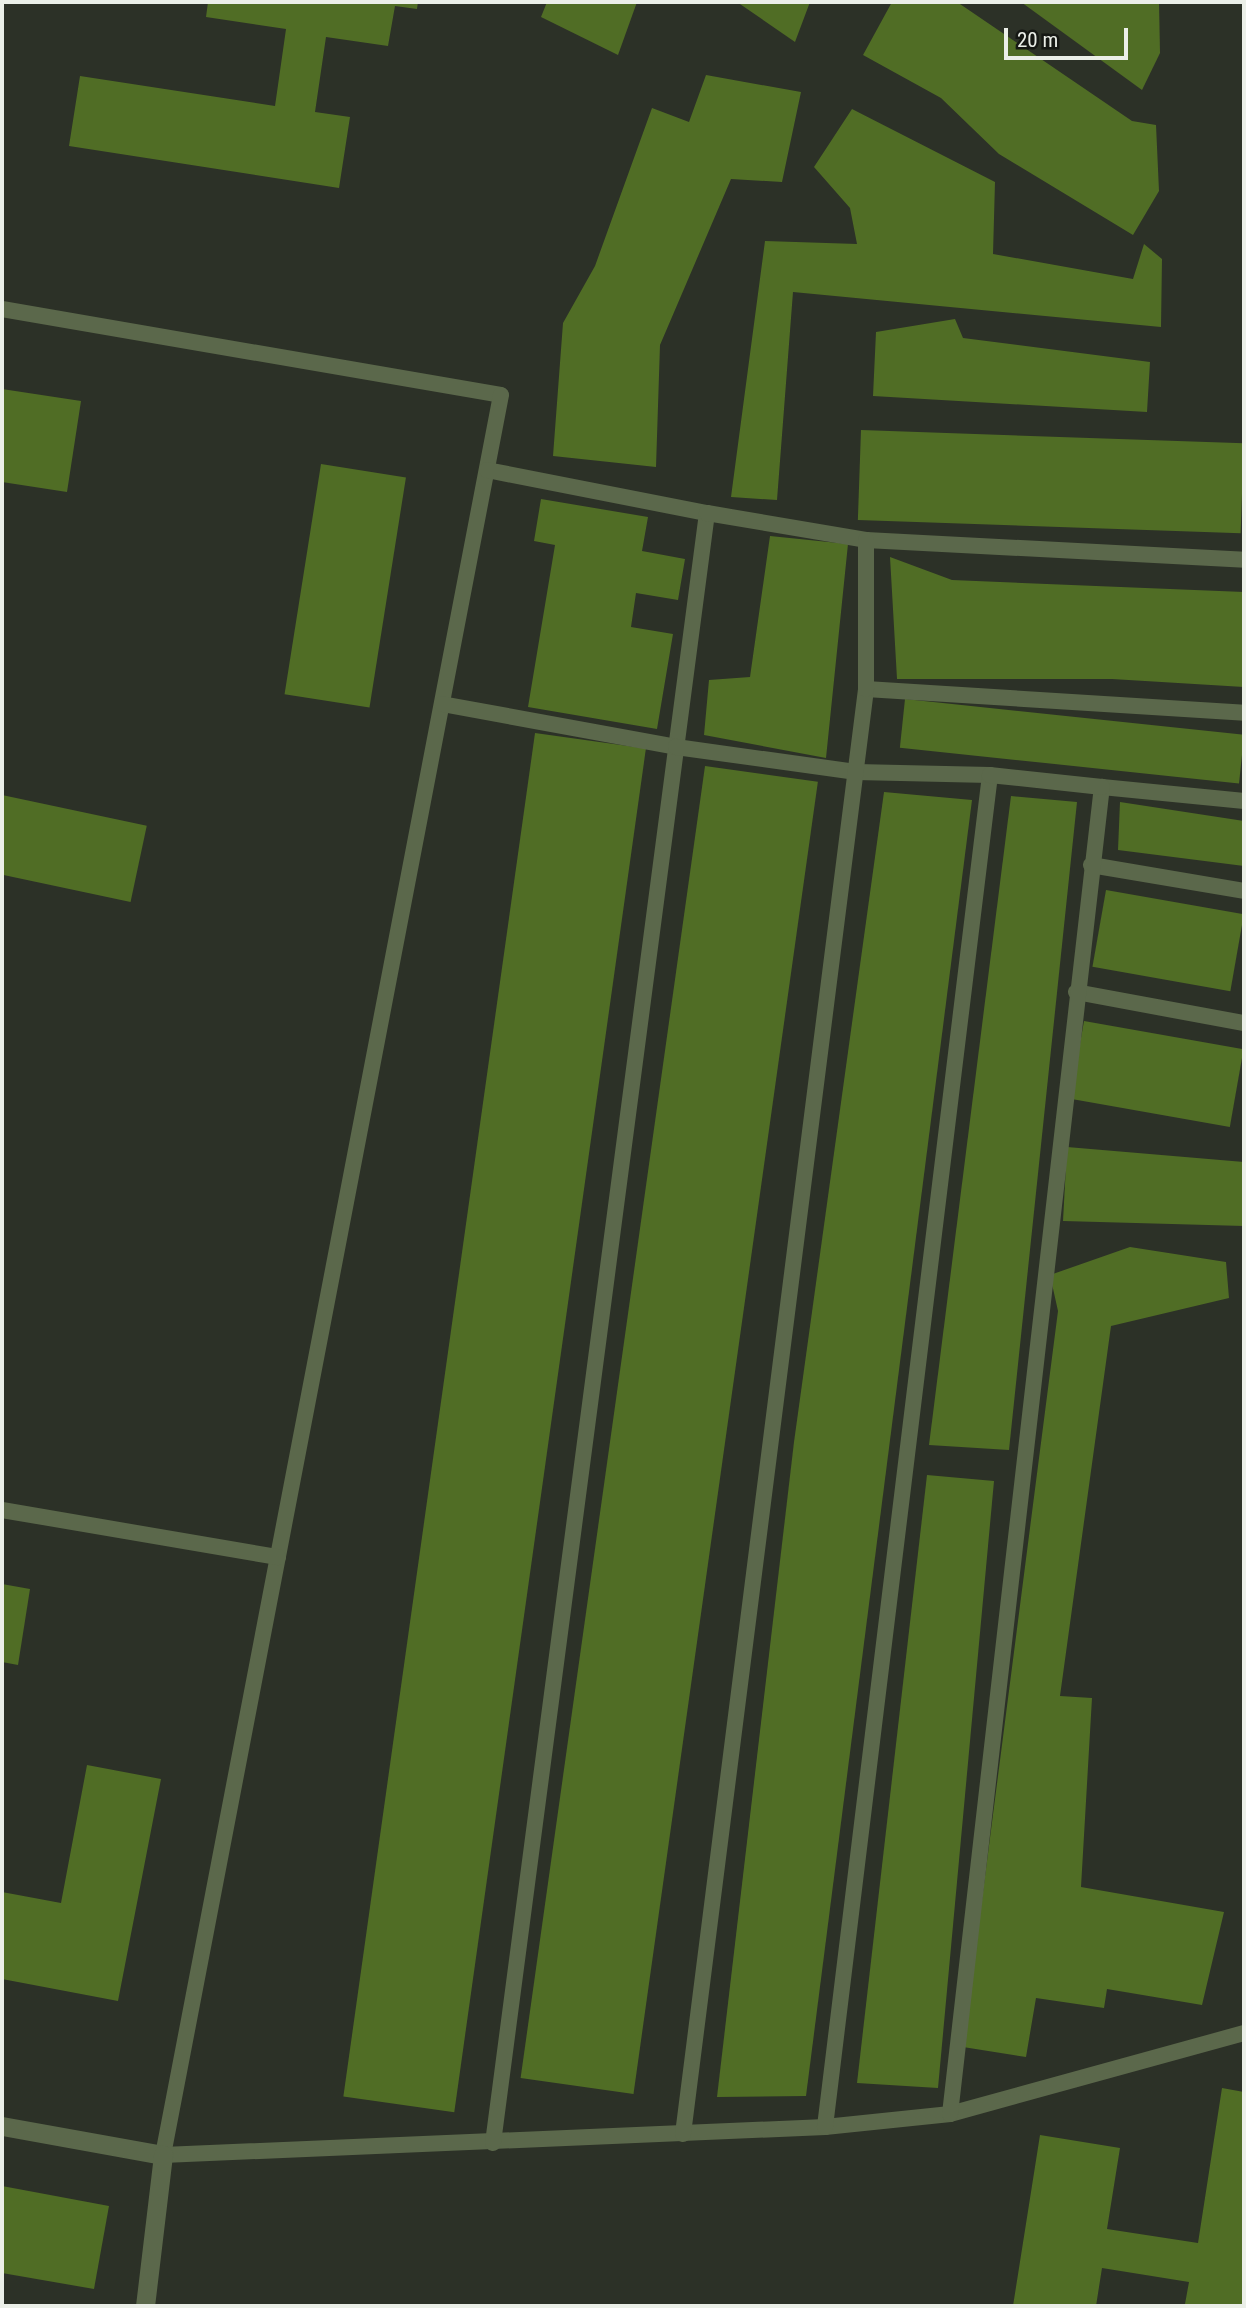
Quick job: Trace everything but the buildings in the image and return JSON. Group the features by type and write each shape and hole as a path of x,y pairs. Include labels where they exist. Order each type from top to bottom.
{"street":[{"path":"2,2126 163,2155 145,2306"}],"lane":[{"path":"2,309 501,395 163,2155 825,2127 950,2114 1244,2033"},
{"path":"487,470 707,513 866,540 1244,560"},
{"path":"493,2143 707,513"},
{"path":"683,2134 866,689 866,540"},
{"path":"866,689 1244,713"},
{"path":"442,704 676,747 856,772 990,775 1244,800"},
{"path":"825,2127 990,775"},
{"path":"950,2114 1076,992 1102,787"},
{"path":"1091,866 1244,891"},
{"path":"1076,992 1244,1023"},
{"path":"2,1510 278,1557"}]}
